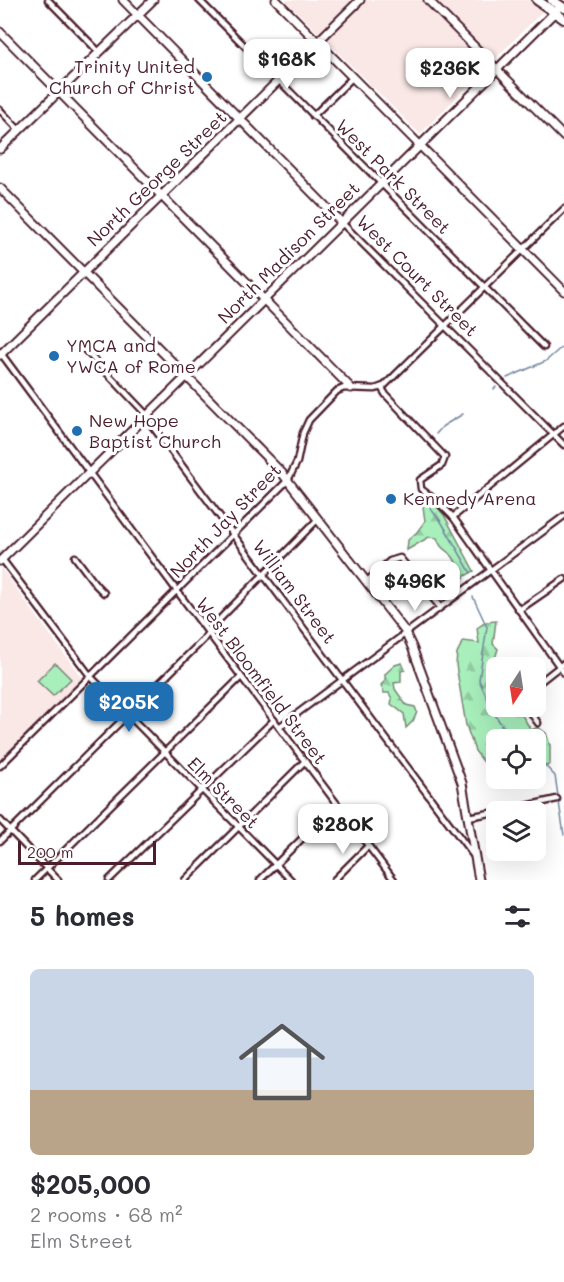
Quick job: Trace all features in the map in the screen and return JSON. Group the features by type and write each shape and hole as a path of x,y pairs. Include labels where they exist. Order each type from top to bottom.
{"main road":[{"path":"537,0 564,19"},
{"path":"552,0 563,6"}],"street":[{"path":"48,0 99,52"},
{"name":"West Court Street","path":"123,0 564,445"},
{"path":"0,149 153,0"},
{"name":"West Park Street","path":"199,0 544,347"},
{"path":"276,0 564,291"},
{"name":"North George Street","path":"0,353 360,0"},
{"path":"428,0 564,137"},
{"name":"North Madison Street","path":"1,559 563,6"},
{"path":"0,32 351,387 375,389 381,387 564,210"},
{"path":"313,116 352,78"},
{"path":"0,110 19,130"},
{"path":"0,188 288,480 406,633 462,783 478,880"},
{"name":"William Street","path":"84,350 141,408 475,857"},
{"name":"West Bloomfield Street","path":"0,353 394,880"},
{"name":"North Jay Street","path":"0,766 288,480 297,462 303,433 309,420 337,391 351,387"},
{"path":"381,387 445,457 442,465 420,480 420,486 453,517 519,610 562,665 564,673"},
{"path":"453,517 564,426"},
{"path":"279,727 564,516"},
{"path":"0,841 203,640 318,519"},
{"path":"75,557 104,593"},
{"path":"366,582 390,561 400,558 440,607"},
{"name":"Elm Street","path":"1,559 91,677 291,880"},
{"path":"519,610 564,579"},
{"path":"546,677 562,665"},
{"path":"35,880 241,677"},
{"path":"534,717 538,723"},
{"path":"109,880 274,720"},
{"path":"185,880 305,761"},
{"path":"546,802 557,800"},
{"path":"260,880 337,804"},
{"path":"468,817 486,814"},
{"path":"0,820 58,880"},
{"path":"334,880 368,846"}],"shaded area":[{"path":"285,0 554,0 420,134"},
{"path":"2,569 82,678 0,760 0,570"}],"green space":[{"path":"432,501 444,515 474,571 460,582 455,560 440,545 437,538 429,537 407,550 408,540 425,521 423,507 425,503"},
{"path":"496,621 493,644 498,649 495,657 486,657 486,717 523,717 530,729 486,729 486,765 475,751 466,725 456,665 457,653 463,641 479,643 477,628 486,622"},
{"path":"55,663 71,679 53,696 37,681"},
{"path":"402,663 405,670 401,671 401,682 394,683 395,689 406,705 415,707 417,712 413,721 406,728 404,714 391,704 392,699 389,693 384,693 381,685 385,681 385,674 395,665"},
{"path":"546,733 550,745 550,764 546,766"}],"waterway":[{"path":"507,378 546,361 564,345"},
{"path":"436,434 443,426 463,414"},
{"path":"430,508 442,523 471,573"},
{"path":"473,597 487,627 479,680 504,729"},
{"path":"546,767 555,776 564,835"}],"place":[{"name":"Trinity United Church of Christ","path":"207,77"},
{"name":"YMCA and YWCA of Rome","path":"54,356"},
{"name":"New Hope Baptist Church","path":"77,431"},
{"name":"Kennedy Arena","path":"391,499"}]}
